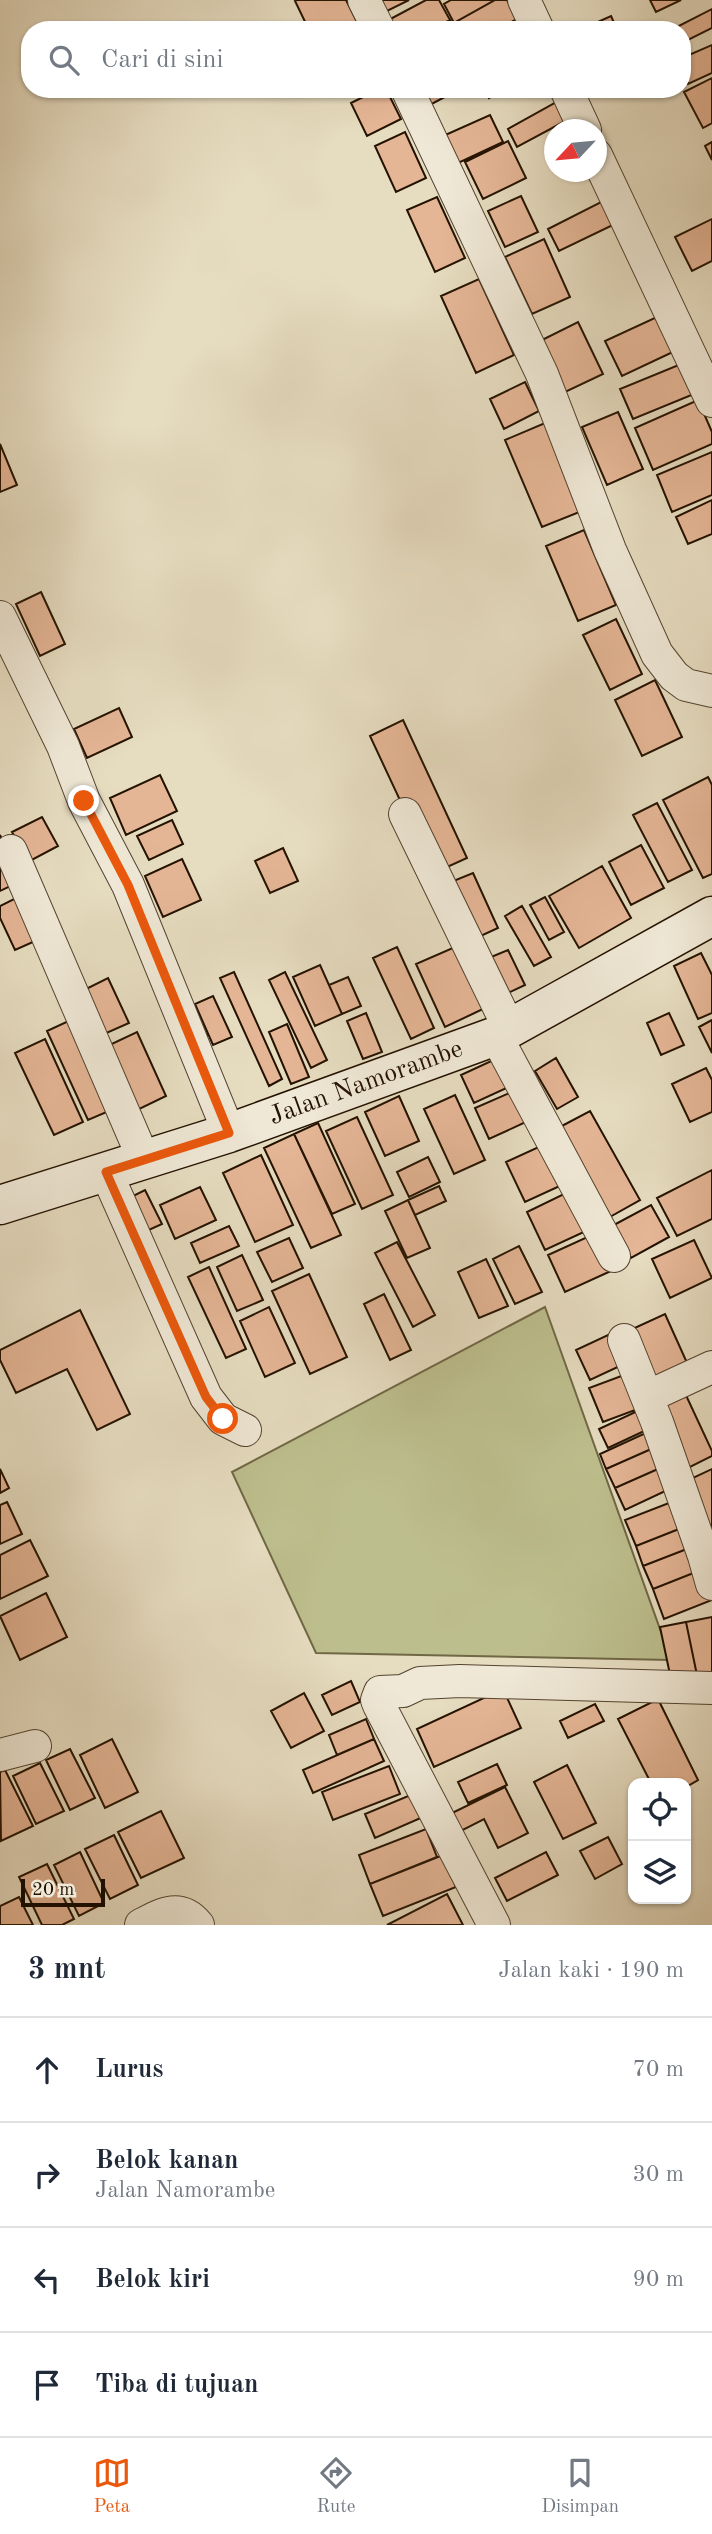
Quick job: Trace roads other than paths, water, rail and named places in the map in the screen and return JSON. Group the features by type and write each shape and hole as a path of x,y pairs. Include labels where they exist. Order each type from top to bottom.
{"main road":[{"name":"Jalan Namorambe","path":"3,1197 106,1172 229,1133 503,1033 712,916"}],"street":[{"path":"365,0 375,21"},
{"path":"524,0 534,21"},
{"path":"411,98 542,374 610,550 657,654 674,676 686,685 712,691"},
{"path":"570,98 580,119"},
{"path":"607,176 712,401"},
{"path":"0,617 63,746 84,801 128,885 229,1133"},
{"path":"405,814 503,1033 614,1256"},
{"path":"11,851 144,1160"},
{"path":"106,1172 206,1397 223,1419 245,1430"},
{"path":"624,1340 709,1564"},
{"path":"647,1397 712,1367"},
{"path":"494,1925 379,1705 377,1700 380,1692 403,1691 419,1683 460,1681 712,1688"},
{"path":"0,1755 35,1746"},
{"path":"141,1925 171,1911 182,1912 198,1925"}]}
